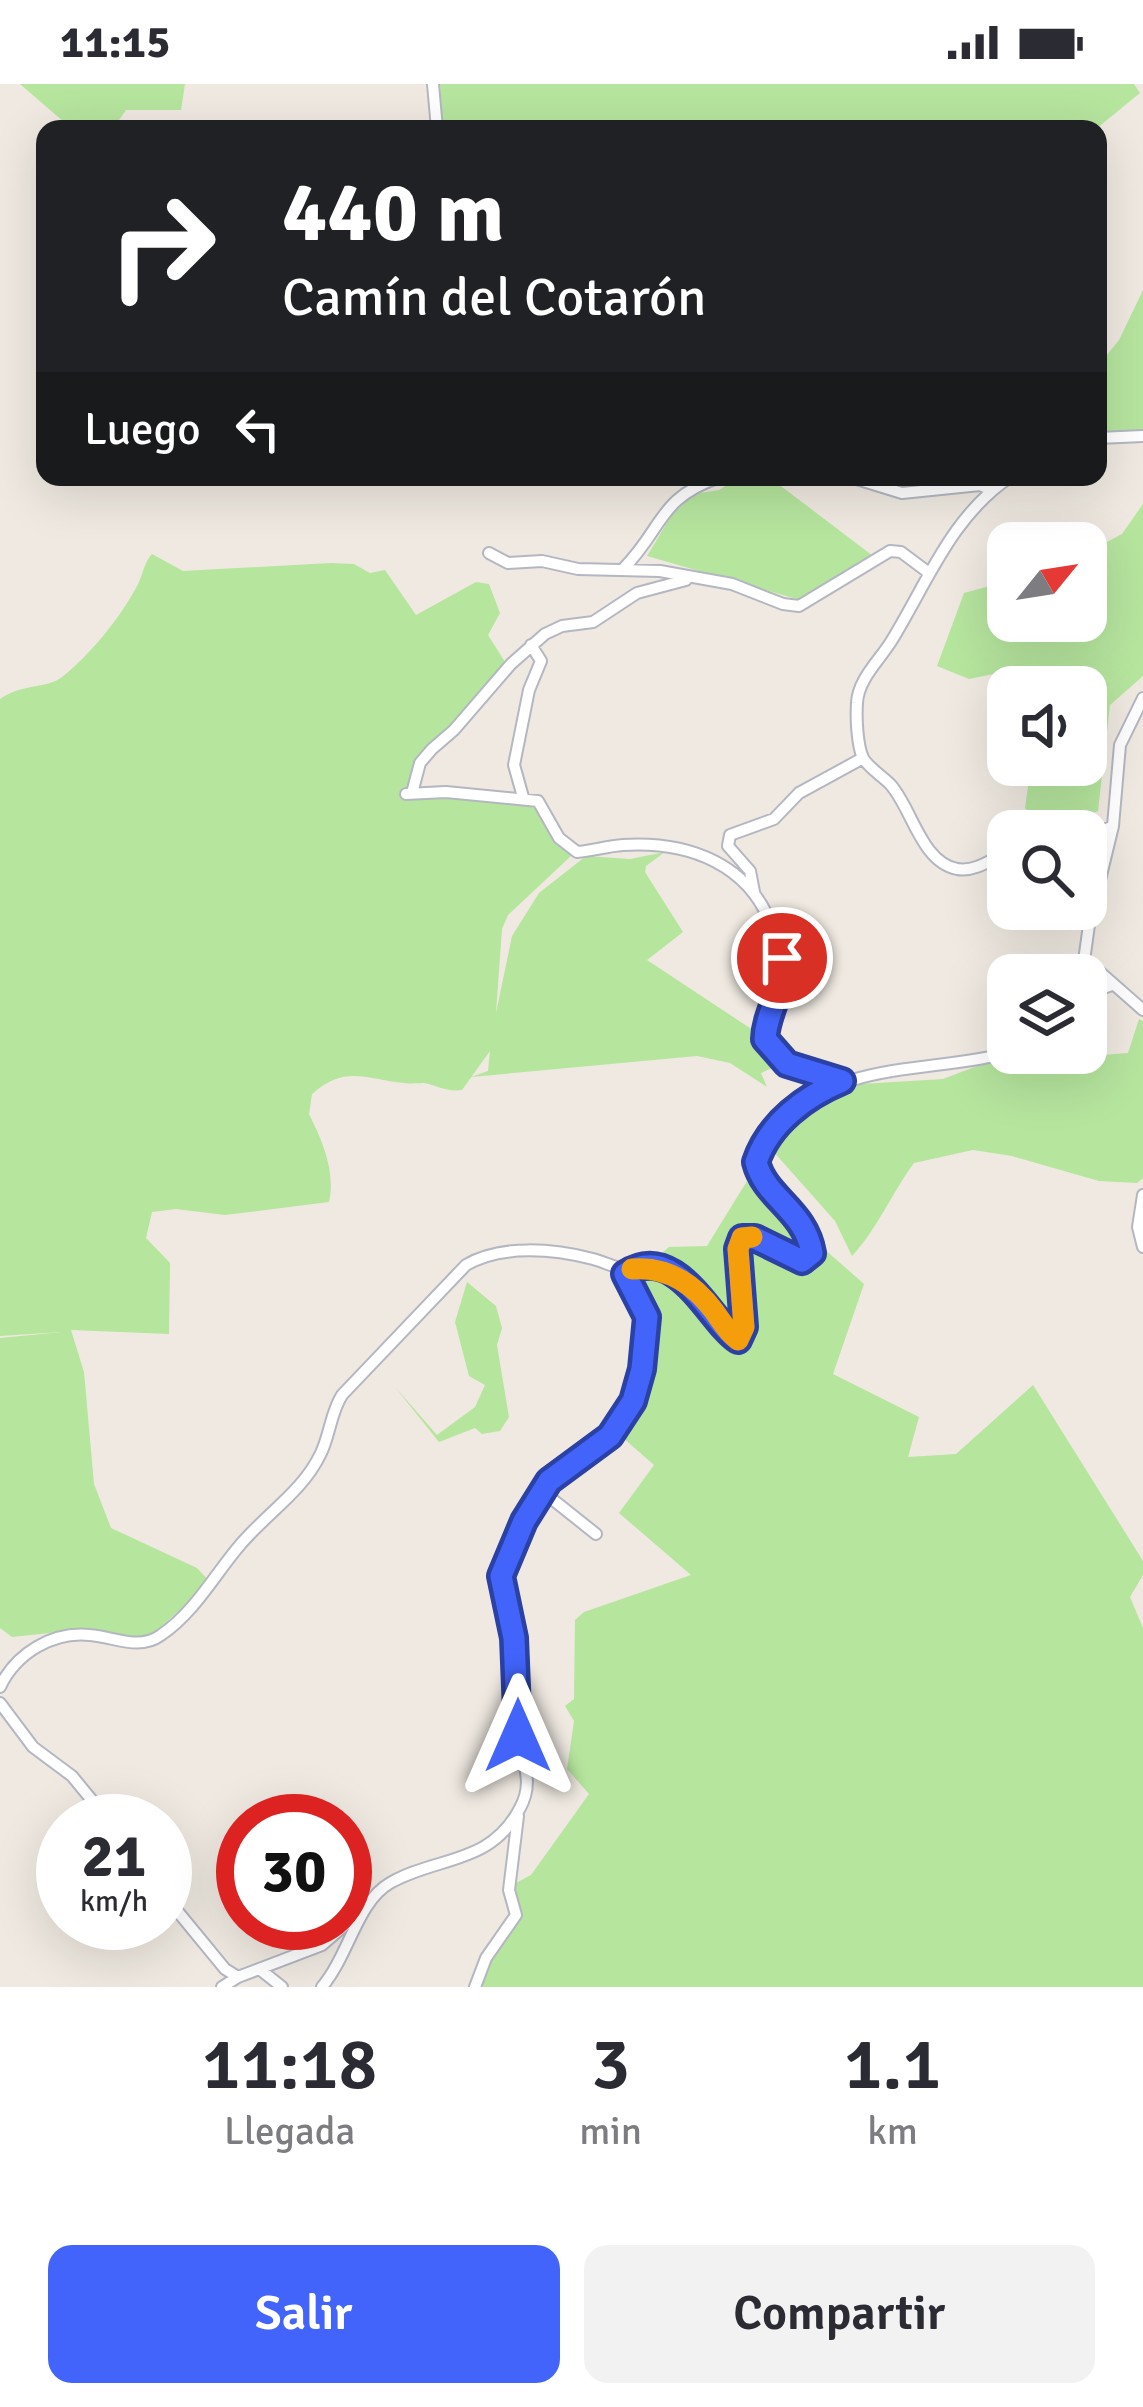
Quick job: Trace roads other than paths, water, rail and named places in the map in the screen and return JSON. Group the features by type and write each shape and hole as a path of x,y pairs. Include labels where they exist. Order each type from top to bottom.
{"street":[{"path":"433,84 436,120"},
{"path":"1107,438 1143,436"},
{"path":"624,568 676,499 694,486"},
{"path":"875,486 892,492 967,486"},
{"path":"982,486 991,490"},
{"path":"987,862 956,869 924,842 893,787 863,758 856,705 859,689 959,525 997,486"},
{"path":"489,553 508,563 624,568 732,584 799,606 890,551 902,552 929,573"},
{"path":"689,580 637,592 593,622 554,628 531,646 420,763 409,793 524,797 544,807 559,838 577,852 621,845 693,851 716,860 754,892 767,912 784,968 765,1039 787,1064 842,1081"},
{"path":"524,797 514,765 529,690 541,662 531,646"},
{"path":"1107,851 1120,745 1143,698"},
{"path":"754,892 754,879 728,845 728,838 771,821 799,793 863,758"},
{"path":"1107,829 1113,826"},
{"path":"1107,980 1143,1010"},
{"path":"1107,987 1112,985"},
{"path":"0,1687 20,1660 47,1640 86,1634 141,1643 166,1632 213,1583 242,1542 305,1479 322,1451 342,1395 466,1265 490,1255 533,1252 575,1255 628,1270 658,1269 697,1291 738,1340 744,1327 738,1249 742,1238 755,1238 802,1261 812,1253 802,1222 758,1170 759,1153 799,1104 842,1081 987,1057"},
{"path":"1143,1195 1138,1227 1143,1247"},
{"path":"475,1987 486,1958 515,1915 509,1890 518,1813 529,1780 518,1736 514,1638 501,1576 506,1557 542,1491 558,1473 610,1436 633,1401 642,1369 647,1317 625,1280 628,1270"},
{"path":"542,1491 596,1534"},
{"path":"0,1703 33,1747 72,1776 87,1794"},
{"path":"372,1901 392,1882 471,1856 518,1813"},
{"path":"192,1929 225,1969 238,1977"},
{"path":"222,1987 312,1950"},
{"path":"322,1987 345,1950"},
{"path":"262,1971 282,1987"}]}
